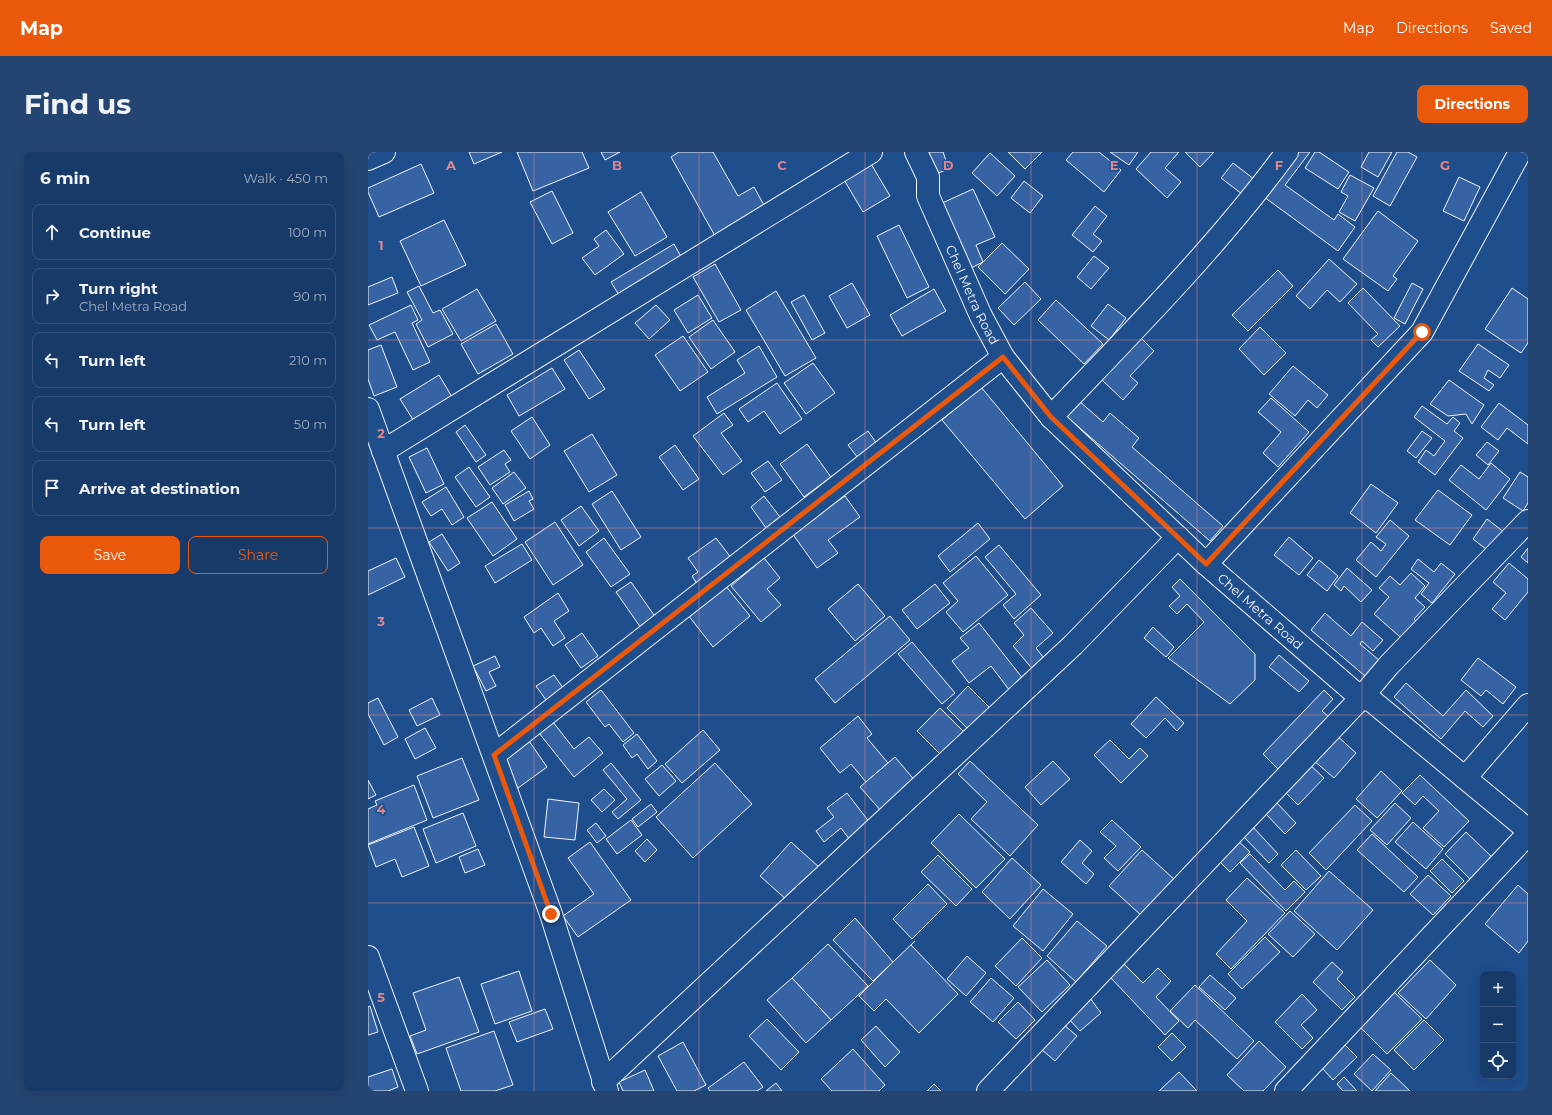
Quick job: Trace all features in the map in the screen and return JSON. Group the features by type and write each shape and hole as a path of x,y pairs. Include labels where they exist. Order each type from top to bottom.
{"street":[{"path":"368,159 384,152"},
{"path":"383,451 871,152"},
{"name":"Chel Metra Road","path":"916,152 928,177 928,196 981,316 1003,357 1051,417 1206,564 1362,698 1372,701 1528,830"},
{"path":"1051,417 1152,311 1238,216 1287,152"},
{"path":"1206,564 1422,332 1520,152"},
{"path":"494,755 1003,357"},
{"path":"368,409 551,914 605,1087 1073,645 1178,538"},
{"path":"988,1091 1362,698 1389,665 1528,521"},
{"path":"1465,778 1528,705"},
{"path":"1286,1091 1528,834"},
{"path":"368,957 417,1091"}],"building":[{"path":"469,152 502,152 474,164"},
{"path":"517,152 582,152 589,168 533,191"},
{"path":"601,152 620,152 605,160"},
{"path":"679,152 713,152 738,196 754,187 765,207 715,236 671,157"},
{"path":"925,152 943,152 949,169 933,175"},
{"path":"1008,152 1042,152 1025,169"},
{"path":"1073,152 1099,152 1121,170 1104,192 1066,160"},
{"path":"1110,152 1138,152 1129,165"},
{"path":"1151,152 1179,152 1165,168 1181,182 1167,198 1136,169"},
{"path":"1185,152 1214,152 1200,167"},
{"path":"1291,152 1310,152 1285,185 1334,220 1338,214 1355,227 1338,251 1260,194"},
{"path":"1315,152 1319,152 1349,172 1338,189 1305,168"},
{"path":"1369,152 1392,152 1378,177 1361,167"},
{"path":"1397,152 1408,152 1417,157 1390,206 1373,196"},
{"path":"990,153 1015,176 997,196 972,173"},
{"path":"870,162 890,196 863,212 843,178"},
{"path":"1233,163 1254,179 1242,194 1221,178"},
{"path":"421,164 434,193 379,217 368,192 368,188"},
{"path":"1350,175 1374,188 1355,221 1339,212 1348,196 1341,192"},
{"path":"1459,177 1480,187 1464,221 1443,211"},
{"path":"1024,181 1043,196 1030,213 1011,198"},
{"path":"973,189 995,237 976,245 983,262 969,269 940,204"},
{"path":"552,191 573,233 552,244 530,202"},
{"path":"641,192 667,237 635,256 608,212"},
{"path":"1095,206 1107,216 1093,234 1102,241 1093,252 1072,235"},
{"path":"1378,211 1418,241 1393,276 1397,279 1388,291 1343,259"},
{"path":"444,220 466,265 421,286 400,241"},
{"path":"899,225 929,287 907,298 877,236"},
{"path":"606,230 624,254 595,275 582,258 599,246 594,239"},
{"path":"1002,243 1029,269 1005,294 978,267"},
{"path":"674,244 684,262 622,300 611,282"},
{"path":"1094,256 1109,268 1091,289 1077,277"},
{"path":"1329,259 1357,284 1340,302 1327,290 1310,309 1296,296"},
{"path":"715,264 741,310 719,322 693,277"},
{"path":"1278,270 1293,286 1248,331 1232,315"},
{"path":"392,277 398,293 368,305 368,287"},
{"path":"1025,282 1041,299 1014,325 998,308"},
{"path":"852,283 870,315 847,328 829,296"},
{"path":"1412,283 1423,289 1405,324 1394,318"},
{"path":"419,286 433,313 440,310 453,334 428,347 416,324 422,320 407,292"},
{"path":"1363,288 1400,326 1378,347 1371,340 1378,334 1348,303"},
{"path":"1512,288 1528,299 1528,343 1521,353 1485,329"},
{"path":"477,289 496,321 461,341 442,309"},
{"path":"934,289 946,311 902,336 890,315"},
{"path":"776,291 816,358 785,376 746,310"},
{"path":"698,295 712,318 688,333 674,310"},
{"path":"804,295 825,333 812,340 791,302"},
{"path":"1056,300 1103,344 1084,364 1038,320"},
{"path":"1108,304 1126,318 1109,340 1091,326"},
{"path":"411,305 418,320 412,323 430,362 413,370 395,332 377,340 369,325"},
{"path":"656,305 670,320 649,339 635,323"},
{"path":"713,320 735,352 711,369 689,337"},
{"path":"496,324 513,354 478,374 461,344"},
{"path":"1260,327 1286,353 1264,375 1239,349"},
{"path":"683,336 708,372 680,391 655,355"},
{"path":"1140,337 1154,351 1130,376 1138,383 1123,400 1101,379"},
{"path":"1478,344 1509,365 1500,378 1488,370 1484,378 1494,385 1489,391 1459,371"},
{"path":"381,345 397,387 374,396 368,379 368,350"},
{"path":"759,346 777,377 717,414 707,397 745,373 737,360"},
{"path":"579,350 605,389 589,399 564,360"},
{"path":"813,363 835,393 806,414 784,383"},
{"path":"1293,366 1328,395 1317,408 1308,400 1295,416 1269,394"},
{"path":"552,368 565,389 519,416 507,395"},
{"path":"439,375 455,402 417,426 400,399"},
{"path":"1449,380 1484,405 1472,424 1466,414 1448,416 1430,404"},
{"path":"777,383 802,419 780,434 764,411 748,422 739,409"},
{"path":"981,387 1063,486 1025,519 942,420"},
{"path":"1271,398 1309,432 1278,467 1263,453 1281,432 1258,412"},
{"path":"1079,401 1103,422 1110,413 1139,438 1132,447 1223,526 1210,541 1066,416"},
{"path":"1499,403 1528,425 1528,444 1507,428 1498,440 1481,427"},
{"path":"1422,406 1447,424 1453,417 1460,423 1454,431 1463,438 1435,475 1418,462 1426,450 1434,456 1445,441 1414,417"},
{"path":"724,413 733,425 721,433 742,461 723,475 693,436"},
{"path":"532,417 550,445 530,459 511,431"},
{"path":"465,425 486,455 476,462 456,432"},
{"path":"868,431 877,444 858,458 848,445"},
{"path":"1422,431 1432,438 1416,458 1407,451"},
{"path":"592,434 617,475 589,492 564,451"},
{"path":"1487,442 1499,451 1488,465 1476,455"},
{"path":"807,444 831,477 804,497 780,464"},
{"path":"675,445 699,479 683,490 659,457"},
{"path":"427,448 444,484 426,493 409,457"},
{"path":"504,450 511,460 505,464 510,472 490,485 478,467"},
{"path":"768,461 782,480 765,492 751,473"},
{"path":"1491,463 1510,479 1486,510 1449,480 1461,465 1479,479"},
{"path":"469,467 490,497 476,507 455,477"},
{"path":"514,472 526,488 503,504 492,488"},
{"path":"1520,472 1528,477 1528,503 1523,511 1503,498"},
{"path":"1371,484 1398,503 1376,533 1350,513"},
{"path":"446,487 464,517 452,525 442,509 431,516 422,502"},
{"path":"1438,490 1472,515 1450,545 1415,520"},
{"path":"529,491 533,499 529,501 534,509 514,521 505,505"},
{"path":"612,491 641,537 621,550 592,504"},
{"path":"764,496 780,517 766,528 751,507"},
{"path":"845,496 860,517 828,540 838,553 817,568 792,533"},
{"path":"492,502 517,539 493,556 467,518"},
{"path":"581,506 599,531 579,546 561,520"},
{"path":"1487,519 1509,536 1495,556 1473,539"},
{"path":"1390,520 1409,536 1376,577 1356,560 1371,542 1381,551 1386,544 1376,537"},
{"path":"555,522 583,565 553,585 525,542"},
{"path":"978,523 990,539 950,572 938,556"},
{"path":"442,534 460,563 448,571 429,542"},
{"path":"1289,537 1313,558 1299,575 1274,555"},
{"path":"604,538 630,574 611,587 586,552"},
{"path":"716,538 732,559 697,584 692,576 698,572 688,558"},
{"path":"522,544 532,560 495,583 485,566"},
{"path":"999,545 1041,595 1014,619 1003,605 1016,594 985,557"},
{"path":"1528,548 1528,563 1521,557"},
{"path":"976,556 1008,595 963,632 946,612 958,601 943,583"},
{"path":"396,558 405,577 368,595 368,571"},
{"path":"764,558 780,578 767,589 781,605 761,622 731,586"},
{"path":"1418,559 1434,572 1441,563 1455,574 1432,603 1421,594 1429,583 1411,569"},
{"path":"1319,560 1338,576 1327,591 1307,575"},
{"path":"1509,563 1528,579 1528,592 1505,620 1492,609 1506,593 1493,582"},
{"path":"1347,568 1372,590 1361,602 1344,586 1341,591 1334,585"},
{"path":"1411,573 1425,586 1415,598 1425,607 1414,619 1422,626 1407,643 1374,614 1389,597 1379,588 1390,576 1400,585"},
{"path":"1180,579 1255,654 1255,680 1230,704 1168,658 1204,622 1187,604 1177,614 1169,606 1180,596 1172,587"},
{"path":"631,582 656,618 641,628 616,592"},
{"path":"858,584 885,616 855,641 828,609"},
{"path":"935,584 950,603 917,629 902,610"},
{"path":"725,585 750,616 713,647 688,615"},
{"path":"558,593 569,611 554,621 565,638 553,646 541,628 534,633 524,617"},
{"path":"1031,608 1053,633 1036,648 1047,662 1035,672 1013,646 1024,635 1014,623"},
{"path":"1325,613 1351,636 1362,622 1383,640 1373,651 1362,641 1360,644 1386,666 1372,682 1311,630"},
{"path":"890,616 910,640 835,703 815,679"},
{"path":"979,623 1024,680 1010,691 991,666 969,683 952,661 969,648 960,638"},
{"path":"1153,627 1174,647 1166,657 1144,638"},
{"path":"582,633 598,656 581,668 565,645"},
{"path":"912,642 955,693 942,704 898,654"},
{"path":"1279,655 1309,681 1299,692 1269,667"},
{"path":"495,656 500,667 489,672 496,686 486,691 473,666"},
{"path":"1478,658 1516,687 1503,704 1486,690 1481,696 1461,680"},
{"path":"554,675 563,688 546,700 536,686"},
{"path":"1406,683 1443,716 1466,690 1493,716 1483,727 1465,711 1441,739 1394,697"},
{"path":"968,686 991,709 970,731 947,708"},
{"path":"601,690 634,733 623,742 609,724 605,727 586,702"},
{"path":"1324,690 1333,699 1322,711 1329,717 1279,770 1263,754"},
{"path":"1156,697 1184,723 1177,731 1165,718 1146,738 1131,724"},
{"path":"378,698 398,737 384,745 368,714 368,703"},
{"path":"432,698 440,715 417,726 409,710"},
{"path":"940,708 966,734 943,757 917,731"},
{"path":"858,716 872,734 867,738 888,763 866,782 851,764 840,773 820,748"},
{"path":"553,722 574,749 589,737 603,753 574,777 539,733"},
{"path":"425,728 436,748 415,759 405,739"},
{"path":"703,730 720,750 682,783 665,764"},
{"path":"637,734 657,761 648,769 637,754 632,758 623,745"},
{"path":"1335,734 1356,753 1334,778 1312,759"},
{"path":"1110,740 1129,759 1140,748 1148,756 1121,783 1094,755"},
{"path":"529,741 547,767 518,788 500,761"},
{"path":"895,757 916,782 882,812 860,787"},
{"path":"462,758 479,800 433,818 417,776"},
{"path":"970,761 1038,825 1010,856 971,819 987,802 958,774"},
{"path":"1053,761 1070,779 1041,805 1025,787"},
{"path":"1307,762 1324,778 1298,805 1281,788"},
{"path":"611,763 641,800 618,819 612,812 627,799 603,770"},
{"path":"715,763 752,804 693,858 656,817"},
{"path":"662,765 676,781 659,796 645,779"},
{"path":"1381,771 1402,791 1377,818 1356,799"},
{"path":"1420,775 1469,821 1444,847 1423,828 1439,811 1423,796 1415,805 1402,793"},
{"path":"368,780 376,795 368,799"},
{"path":"414,785 427,820 368,844 368,809 377,805 375,801"},
{"path":"604,789 615,800 602,812 591,800"},
{"path":"847,793 870,823 850,840 841,828 824,842 816,831 834,817 827,808"},
{"path":"548,799 579,803 575,840 544,837"},
{"path":"1275,801 1296,823 1285,834 1263,811"},
{"path":"1395,803 1411,818 1387,845 1370,830"},
{"path":"651,804 657,812 638,827 632,819"},
{"path":"1355,805 1372,821 1326,870 1309,853"},
{"path":"463,813 476,846 436,863 423,829"},
{"path":"959,814 1005,859 976,888 931,843"},
{"path":"631,820 642,835 617,854 606,839"},
{"path":"1112,820 1141,847 1118,871 1104,858 1116,846 1100,832"},
{"path":"1413,822 1443,849 1426,869 1395,842"},
{"path":"596,823 606,836 597,843 587,830"},
{"path":"1252,826 1278,854 1269,863 1242,835"},
{"path":"414,827 429,866 402,877 395,859 376,867 368,845"},
{"path":"1466,832 1493,858 1471,880 1445,854"},
{"path":"1372,834 1418,877 1404,892 1357,850"},
{"path":"647,839 657,850 645,862 635,851"},
{"path":"1236,839 1250,852 1230,872 1216,858"},
{"path":"1080,840 1092,851 1082,863 1094,874 1086,884 1061,862"},
{"path":"590,842 631,900 578,937 563,916 594,894 568,858"},
{"path":"791,842 820,868 789,902 760,876"},
{"path":"478,849 485,865 465,873 459,857"},
{"path":"1142,850 1176,881 1143,917 1109,886"},
{"path":"1296,850 1321,876 1306,890 1281,865"},
{"path":"1250,854 1285,890 1294,881 1305,892 1286,911 1240,863"},
{"path":"938,855 972,889 956,906 921,872"},
{"path":"1012,858 1041,885 1010,919 982,892"},
{"path":"1442,859 1464,881 1452,893 1430,871"},
{"path":"1329,871 1373,910 1337,950 1294,911"},
{"path":"1428,875 1451,896 1433,915 1410,894"},
{"path":"1247,878 1285,913 1231,969 1216,954 1247,921 1226,900"},
{"path":"928,884 947,904 912,939 893,919"},
{"path":"1518,885 1528,894 1528,941 1519,953 1485,924"},
{"path":"1043,889 1073,914 1043,951 1013,926"},
{"path":"1290,911 1315,934 1293,957 1268,934"},
{"path":"855,918 893,962 873,981 833,940"},
{"path":"1077,921 1107,946 1076,982 1047,956"},
{"path":"1265,937 1280,952 1242,989 1228,974"},
{"path":"1022,938 1042,958 1016,986 995,966"},
{"path":"915,941 911,945 958,994 919,1033 886,999 874,1011 859,996"},
{"path":"828,944 868,986 831,1020 792,978"},
{"path":"967,956 986,973 966,996 947,979"},
{"path":"1047,960 1070,985 1042,1012 1018,987"},
{"path":"1430,960 1456,985 1426,1019 1398,993"},
{"path":"1332,962 1343,972 1337,979 1355,997 1342,1010 1313,982"},
{"path":"1123,963 1143,983 1158,968 1171,981 1156,997 1179,1021 1165,1035 1110,977"},
{"path":"519,971 532,1011 495,1024 481,984"},
{"path":"1210,975 1236,998 1225,1010 1199,987"},
{"path":"459,977 479,1032 417,1054 410,1036 426,1030 413,993"},
{"path":"792,978 831,1020 806,1043 767,1000"},
{"path":"991,978 1014,998 993,1022 970,1002"},
{"path":"1195,985 1254,1041 1237,1059 1195,1020 1188,1028 1170,1011"},
{"path":"1393,991 1422,1019 1387,1054 1359,1026"},
{"path":"1302,994 1317,1010 1301,1025 1313,1038 1302,1049 1275,1022"},
{"path":"1090,998 1101,1013 1080,1031 1067,1017"},
{"path":"1018,1002 1035,1020 1016,1039 998,1022"},
{"path":"370,1006 378,1032 368,1035 368,1007"},
{"path":"545,1009 553,1029 517,1042 509,1022"},
{"path":"767,1019 799,1052 781,1070 749,1036"},
{"path":"1424,1020 1444,1040 1414,1070 1394,1050"},
{"path":"1063,1024 1077,1036 1055,1061 1041,1049"},
{"path":"876,1026 900,1052 885,1067 861,1040"},
{"path":"494,1031 513,1085 495,1091 461,1091 446,1048"},
{"path":"1172,1033 1186,1047 1172,1061 1158,1047"},
{"path":"1259,1041 1286,1067 1263,1091 1244,1091 1227,1075"},
{"path":"683,1042 706,1085 694,1091 677,1091 658,1056"},
{"path":"1345,1045 1357,1057 1333,1080 1322,1068"},
{"path":"853,1049 885,1085 879,1091 832,1091 821,1079"},
{"path":"1373,1054 1391,1070 1372,1091 1354,1074"},
{"path":"744,1062 763,1087 757,1091 710,1091 708,1088"},
{"path":"392,1069 398,1087 388,1091 368,1091 368,1077"},
{"path":"645,1070 654,1091 623,1091 619,1082"},
{"path":"1179,1072 1197,1091 1159,1091"},
{"path":"1391,1073 1410,1091 1375,1091"},
{"path":"1344,1077 1357,1091 1343,1091 1337,1084"},
{"path":"776,1083 782,1091 766,1091"},
{"path":"934,1084 941,1091 927,1091"}],"route":[{"path":"551,914 494,755 1003,357 1051,417 1206,564 1422,332"}]}
